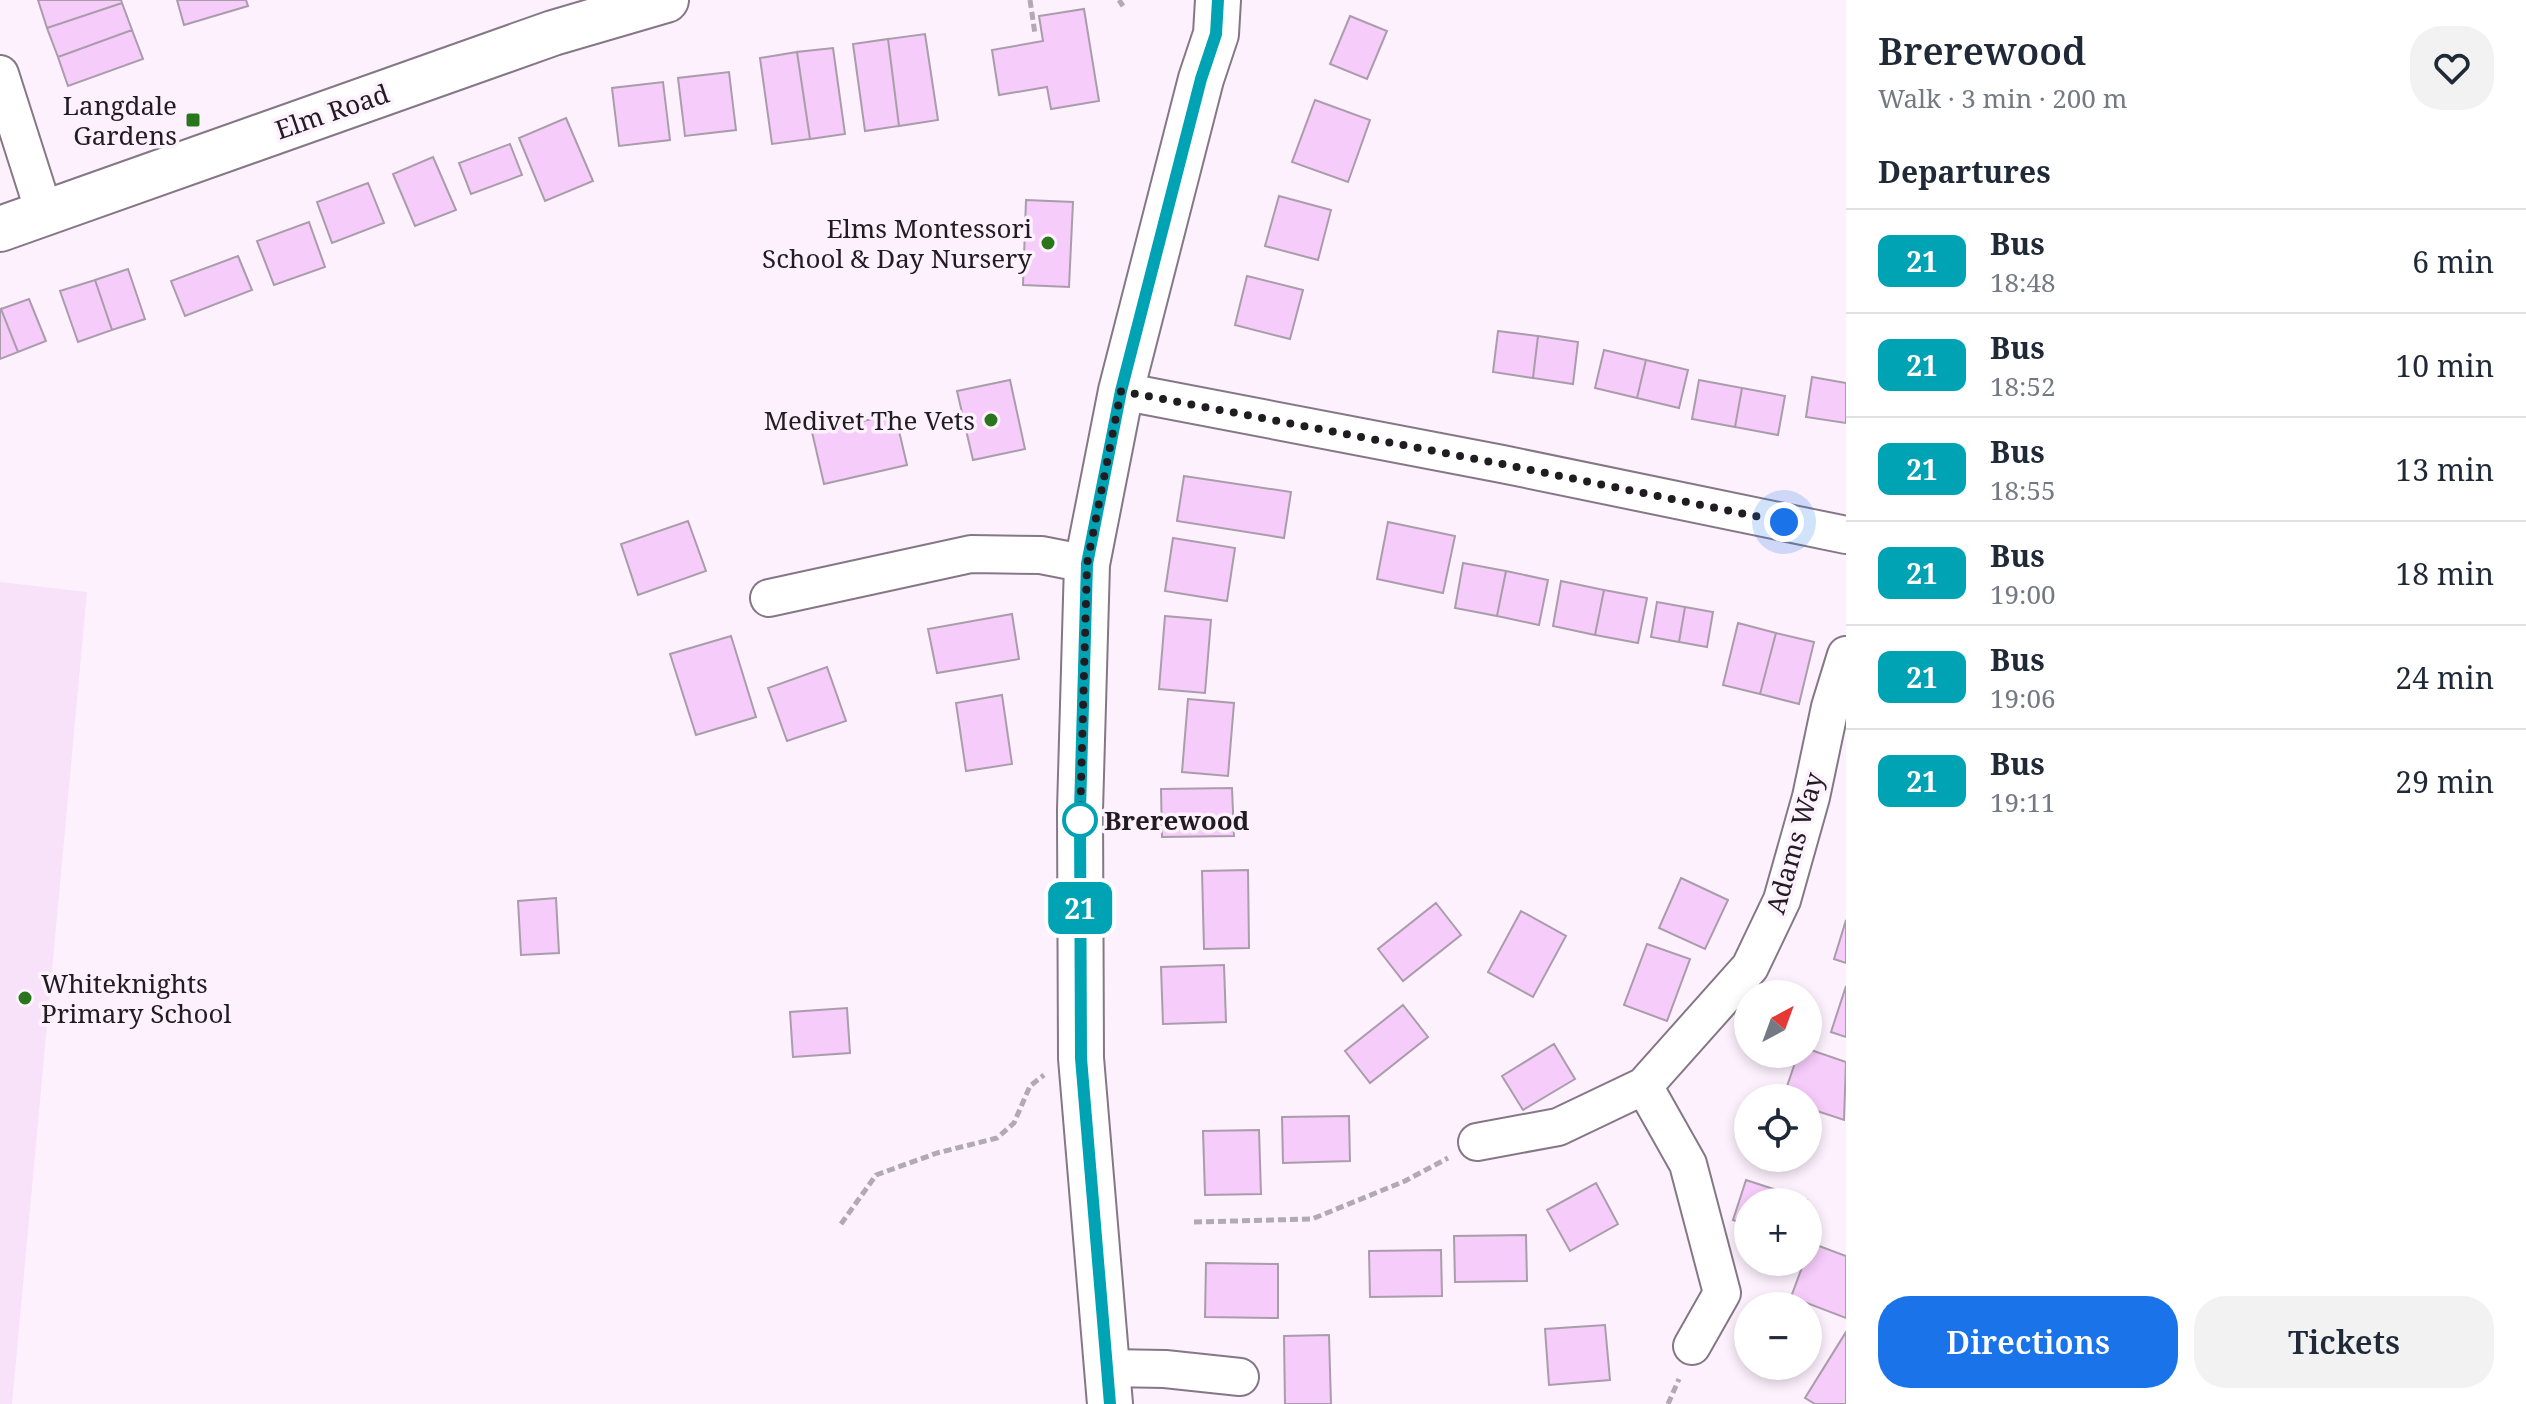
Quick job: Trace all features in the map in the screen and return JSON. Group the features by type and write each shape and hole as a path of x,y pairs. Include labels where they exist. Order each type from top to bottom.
{"street":[{"name":"Elm Road","path":"0,229 553,33 666,0"},
{"path":"1186,0 1196,38 1201,79"},
{"path":"1218,0 1216,34 1201,79 1121,391 1087,564 1080,810 1081,1058 1108,1386 1165,1369 1240,1377"},
{"path":"0,74 44,212"},
{"path":"1121,391 1502,464 1846,535"},
{"path":"769,598 971,554 1041,555 1087,564"},
{"name":"Adams Way","path":"1477,1142 1558,1127 1644,1086 1750,967 1782,900 1846,655"},
{"path":"1644,1086 1688,1164 1722,1293 1692,1346"}],"path":[{"path":"1030,0 1035,34"},
{"path":"841,1224 876,1175 937,1153 997,1138 1014,1123"},
{"path":"1194,1222 1312,1219 1405,1181 1477,1142"}],"shaded area":[{"name":"Whiteknights Primary School","path":"0,582 87,592 12,1404 0,1404"}],"building":[{"path":"38,0 121,0 122,3 47,28"},
{"path":"177,0 246,0 248,6 184,25"},
{"path":"122,3 132,30 58,57 47,28"},
{"path":"1084,9 1099,101 1051,109 1047,87 999,95 992,50 1043,41 1039,16"},
{"path":"1350,16 1387,31 1367,79 1330,64"},
{"path":"132,30 143,59 68,86 58,57"},
{"path":"925,34 938,120 899,126 888,39"},
{"path":"888,39 899,126 865,131 853,44"},
{"path":"833,48 845,134 810,139 797,52"},
{"path":"797,52 810,139 772,144 760,58"},
{"path":"729,72 736,130 685,136 678,78"},
{"path":"663,82 670,140 619,146 612,88"},
{"path":"1315,100 1370,120 1348,182 1292,162"},
{"path":"566,118 593,181 545,201 519,138"},
{"path":"510,144 522,175 471,194 459,163"},
{"path":"433,157 456,210 415,226 393,174"},
{"path":"368,183 384,223 332,243 317,202"},
{"path":"1279,196 1331,210 1318,260 1265,246"},
{"name":"Elms Montessori School & Day Nursery","path":"1026,200 1073,202 1069,287 1023,285"},
{"path":"309,222 325,267 274,285 257,241"},
{"path":"238,256 252,290 185,316 171,281"},
{"path":"128,269 145,319 112,330 95,280"},
{"path":"1247,276 1303,290 1290,339 1235,325"},
{"path":"95,280 112,330 78,342 60,291"},
{"path":"29,299 46,341 18,352 1,309"},
{"path":"0,310 18,352 0,359"},
{"path":"1498,331 1538,336 1533,378 1493,372"},
{"path":"1538,336 1578,342 1573,384 1533,378"},
{"path":"1604,350 1646,360 1637,398 1595,388"},
{"path":"1646,360 1688,370 1679,408 1637,398"},
{"path":"1812,377 1846,383 1846,423 1806,417"},
{"name":"Medivet The Vets","path":"1010,380 1025,449 973,460 957,391"},
{"path":"1699,380 1742,388 1735,427 1692,419"},
{"path":"1742,388 1785,396 1778,435 1735,427"},
{"path":"895,414 907,465 824,484 812,432"},
{"path":"1184,476 1291,492 1284,538 1177,521"},
{"path":"688,521 706,571 638,595 621,544"},
{"path":"1388,522 1455,536 1443,593 1377,579"},
{"path":"1173,538 1235,548 1227,601 1165,591"},
{"path":"1463,563 1506,571 1497,616 1455,608"},
{"path":"1506,571 1548,580 1539,625 1497,616"},
{"path":"1561,581 1604,590 1595,635 1553,626"},
{"path":"1604,590 1647,598 1638,643 1595,635"},
{"path":"1657,602 1685,607 1679,642 1651,637"},
{"path":"1685,607 1713,612 1707,647 1679,642"},
{"path":"1012,614 1019,659 937,673 928,629"},
{"path":"1165,616 1211,620 1205,693 1159,689"},
{"path":"1738,623 1776,633 1760,694 1723,685"},
{"path":"1776,633 1814,642 1799,704 1760,694"},
{"path":"731,636 756,717 696,735 670,654"},
{"path":"827,667 846,721 787,741 768,688"},
{"path":"1002,695 1012,764 966,771 956,703"},
{"path":"1188,699 1234,703 1228,776 1182,772"},
{"path":"1232,788 1234,836 1162,837 1161,789"},
{"path":"1248,870 1249,948 1204,949 1202,871"},
{"path":"1681,878 1728,900 1705,949 1659,928"},
{"path":"556,898 559,953 521,955 518,901"},
{"path":"1436,903 1461,935 1403,981 1378,949"},
{"path":"1521,911 1566,936 1533,997 1488,972"},
{"path":"1846,920 1846,963 1834,959"},
{"path":"1647,944 1690,959 1667,1021 1624,1005"},
{"path":"1224,965 1226,1022 1163,1024 1161,967"},
{"path":"1846,986 1846,1037 1831,1032"},
{"path":"1403,1005 1428,1037 1370,1083 1345,1051"},
{"path":"847,1008 850,1053 793,1057 790,1012"},
{"path":"1554,1044 1575,1079 1523,1110 1502,1076"},
{"path":"1822,1054 1846,1062 1844,1120 1822,1113 1822,1084 1788,1084 1793,1068 1822,1068"},
{"path":"1349,1116 1350,1161 1283,1163 1282,1117"},
{"path":"1259,1130 1261,1194 1205,1195 1203,1131"},
{"path":"1746,1180 1770,1188 1743,1188"},
{"path":"1596,1183 1618,1224 1570,1251 1547,1210"},
{"path":"1526,1235 1527,1281 1455,1282 1454,1236"},
{"path":"1822,1247 1846,1256 1846,1318 1822,1309 1822,1292 1793,1292 1799,1276 1822,1276"},
{"path":"1441,1250 1442,1296 1370,1297 1369,1251"},
{"path":"1206,1263 1278,1264 1278,1318 1205,1317"},
{"path":"1605,1325 1610,1380 1549,1385 1545,1329"},
{"path":"1846,1332 1846,1404 1815,1404 1805,1398 1816,1380 1822,1380 1822,1371"},
{"path":"1329,1335 1331,1404 1285,1404 1284,1336"}],"bus line":[{"name":"21","path":"1110,1404 1081,1058 1080,810 1087,564 1121,391 1201,79 1216,34 1218,0"}],"place":[{"name":"Langdale Gardens","path":"193,120"},
{"name":"Elms Montessori School & Day Nursery","path":"1048,243"},
{"name":"Medivet The Vets","path":"991,420"},
{"name":"Brerewood","path":"1080,820"},
{"name":"Whiteknights Primary School","path":"25,998"}],"route":[{"path":"1080,820 1087,564 1121,391 1784,522"}]}
